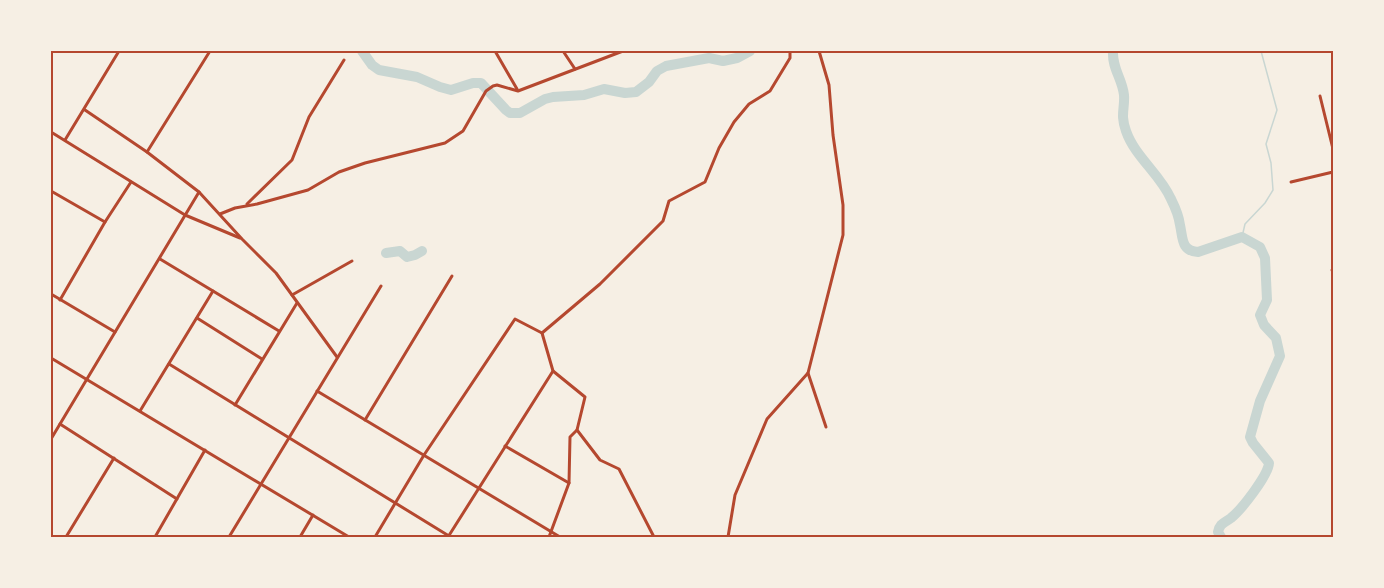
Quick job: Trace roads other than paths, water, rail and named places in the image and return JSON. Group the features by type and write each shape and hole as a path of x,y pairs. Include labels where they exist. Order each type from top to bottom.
{"street":[{"path":"65,140 119,51"},
{"path":"147,152 210,51"},
{"path":"495,51 518,91"},
{"path":"563,51 575,69"},
{"path":"220,214 246,205 308,190 339,172 365,163 432,147 455,139 463,132 486,91 493,86 518,91 623,51"},
{"path":"542,333 600,284 663,221 669,201 705,182 719,148 734,122 749,104 770,91 790,58 790,51"},
{"path":"728,537 735,495 767,419 808,373 843,235 843,205 833,135 829,85 819,51"},
{"path":"246,205 292,160 309,117 344,60"},
{"path":"1320,96 1333,148"},
{"path":"85,110 147,152 199,192 276,273 337,357"},
{"path":"51,132 185,215 242,239"},
{"path":"1291,182 1333,172"},
{"path":"60,300 131,182"},
{"path":"51,191 105,222"},
{"path":"51,439 199,192"},
{"path":"160,259 279,331"},
{"path":"292,295 352,261"},
{"path":"365,420 452,276"},
{"path":"229,537 381,286"},
{"path":"140,411 213,291"},
{"path":"51,294 115,332"},
{"path":"235,405 297,303"},
{"path":"197,318 262,359"},
{"path":"375,537 424,455 515,319 542,333 553,371 585,397 576,430 570,437 569,483 549,537"},
{"path":"51,358 349,537"},
{"path":"169,364 449,537 553,371"},
{"path":"808,373 826,427"},
{"path":"317,391 560,537"},
{"path":"60,423 177,499"},
{"path":"576,430 600,460 619,470 654,537"},
{"path":"505,446 569,483"},
{"path":"154,537 205,450"},
{"path":"72,537 66,536 114,458"},
{"path":"300,537 313,515"}],"waterway":[{"path":"362,51 372,65 379,70 417,77 451,90 473,83 481,83 510,113 520,113 553,97 584,95 604,89 625,93 636,92 649,82 657,71 666,66 709,58 723,61 737,58 750,51"},
{"path":"1113,51 1114,63 1124,95 1123,116 1126,131 1135,149 1161,181 1171,199 1188,249 1198,252 1242,237 1260,247 1265,258 1267,300 1260,315 1264,325 1276,338 1280,356 1260,401 1250,437 1269,463 1264,476 1247,501 1220,527 1218,532 1221,537"},
{"path":"1242,237 1245,224 1265,203 1273,190 1271,163 1266,144 1277,110 1261,51"},
{"path":"386,253 400,251 407,257 422,251"}]}
